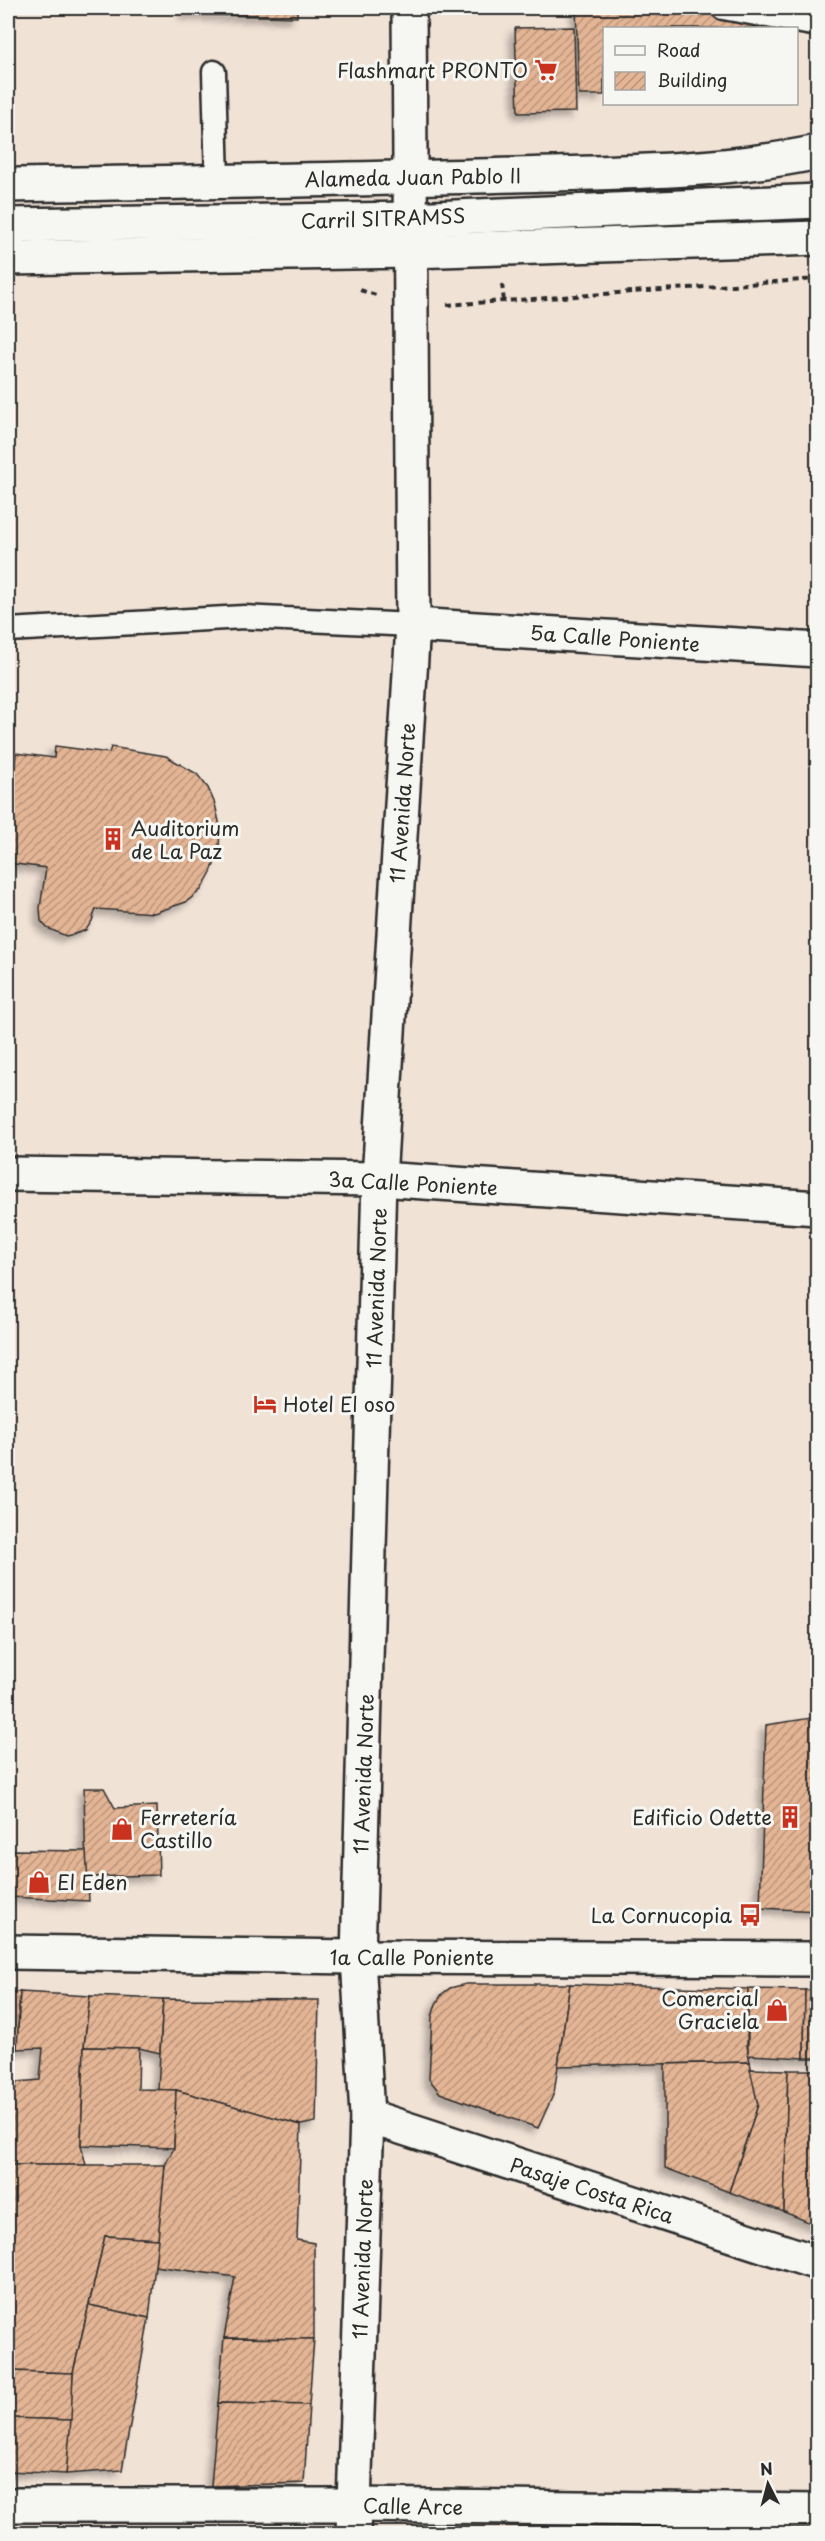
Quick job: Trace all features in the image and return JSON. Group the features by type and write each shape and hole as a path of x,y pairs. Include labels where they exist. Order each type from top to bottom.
{"main road":[{"name":"11 Avenida Norte","path":"353,2519 367,2116 358,1957 379,1179 413,625 410,8"},
{"name":"Alameda Juan Pablo II","path":"8,185 411,178 688,169 774,162 818,152"},
{"name":"Carril SITRAMSS","path":"757,203 818,185"},
{"name":"Carril SITRAMSS","path":"8,225 411,219 818,201"},
{"path":"8,258 411,251 818,238"},
{"name":"5a Calle Poniente","path":"413,625 818,650"},
{"path":"8,1165 43,1174"},
{"name":"3a Calle Poniente","path":"8,1174 379,1179 818,1208"},
{"name":"1a Calle Poniente","path":"8,1952 358,1957 818,1959"},
{"name":"Pasaje Costa Rica","path":"367,2116 818,2264"},
{"name":"Calle Arce","path":"8,2505 353,2519 818,2511"}],"lane":[{"path":"723,8 818,25"},
{"path":"214,72 217,182"},
{"path":"8,630 244,617 413,625"}],"building":[{"path":"185,8 297,8 297,17 185,14"},
{"path":"576,8 778,8 779,27 603,27 603,95 579,95"},
{"name":"Flashmart PRONTO","path":"574,27 576,112 518,113 515,28"},
{"name":"Auditorium de La Paz","path":"55,746 109,753 111,747 166,756 197,774 208,788 215,804 220,826 219,852 201,890 186,902 154,913 96,909 86,930 66,936 47,928 41,921 40,908 46,868 8,863 8,791 11,791 16,753 54,758"},
{"name":"Edificio Odette","path":"818,1717 818,1911 760,1908 766,1725"},
{"name":"Ferretería Castillo","path":"84,1788 104,1788 115,1808 157,1806 159,1875 86,1877"},
{"path":"10,1850 86,1851 89,1901 9,1897"},
{"path":"466,1984 570,1984 554,2093 538,2128 440,2093 429,2079 432,2017 436,2004 442,1994 450,1988"},
{"path":"570,1984 748,1989 747,2046 750,2062 558,2066"},
{"path":"748,1989 805,1990 804,2058 748,2055"},
{"path":"805,1990 818,1990 818,2058 804,2058"},
{"path":"8,1992 20,1992 17,2049 8,2049"},
{"path":"20,1992 90,1996 84,2047 81,2145 86,2165 9,2165 13,2097 17,2082 40,2080 43,2048 17,2049"},
{"path":"90,1996 163,1999 160,2053 139,2048 84,2047"},
{"path":"163,1999 319,2000 316,2122 301,2125 176,2090 158,2090"},
{"path":"84,2047 139,2048 138,2089 176,2090 174,2148 81,2145"},
{"path":"750,2062 758,2105 729,2192 665,2168 665,2064"},
{"path":"750,2069 788,2070 784,2212 729,2192 758,2105"},
{"path":"788,2070 818,2070 818,2226 784,2212"},
{"path":"176,2090 301,2125 297,2240 314,2243 314,2339 224,2338 235,2277 155,2266 165,2165 174,2148"},
{"path":"8,2097 13,2097 11,2137 8,2137"},
{"path":"9,2165 165,2165 158,2239 105,2236 73,2373 8,2371"},
{"path":"105,2236 158,2239 149,2318 89,2305"},
{"path":"89,2305 149,2318 122,2470 66,2474 73,2373"},
{"path":"224,2338 314,2339 309,2405 218,2403"},
{"path":"8,2371 73,2373 71,2420 8,2418"},
{"path":"218,2403 309,2405 304,2483 211,2486"},
{"path":"8,2418 71,2420 66,2474 8,2471"}],"place":[{"name":"Flashmart PRONTO","path":"546,70"},
{"name":"Auditorium de La Paz","path":"113,839"},
{"name":"Hotel El oso","path":"265,1404"},
{"name":"Edificio Odette","path":"790,1817"},
{"name":"Ferretería Castillo","path":"122,1829"},
{"name":"El Eden","path":"39,1882"},
{"name":"La Cornucopia","path":"750,1915"},
{"name":"Comercial Graciela","path":"777,2010"}]}
